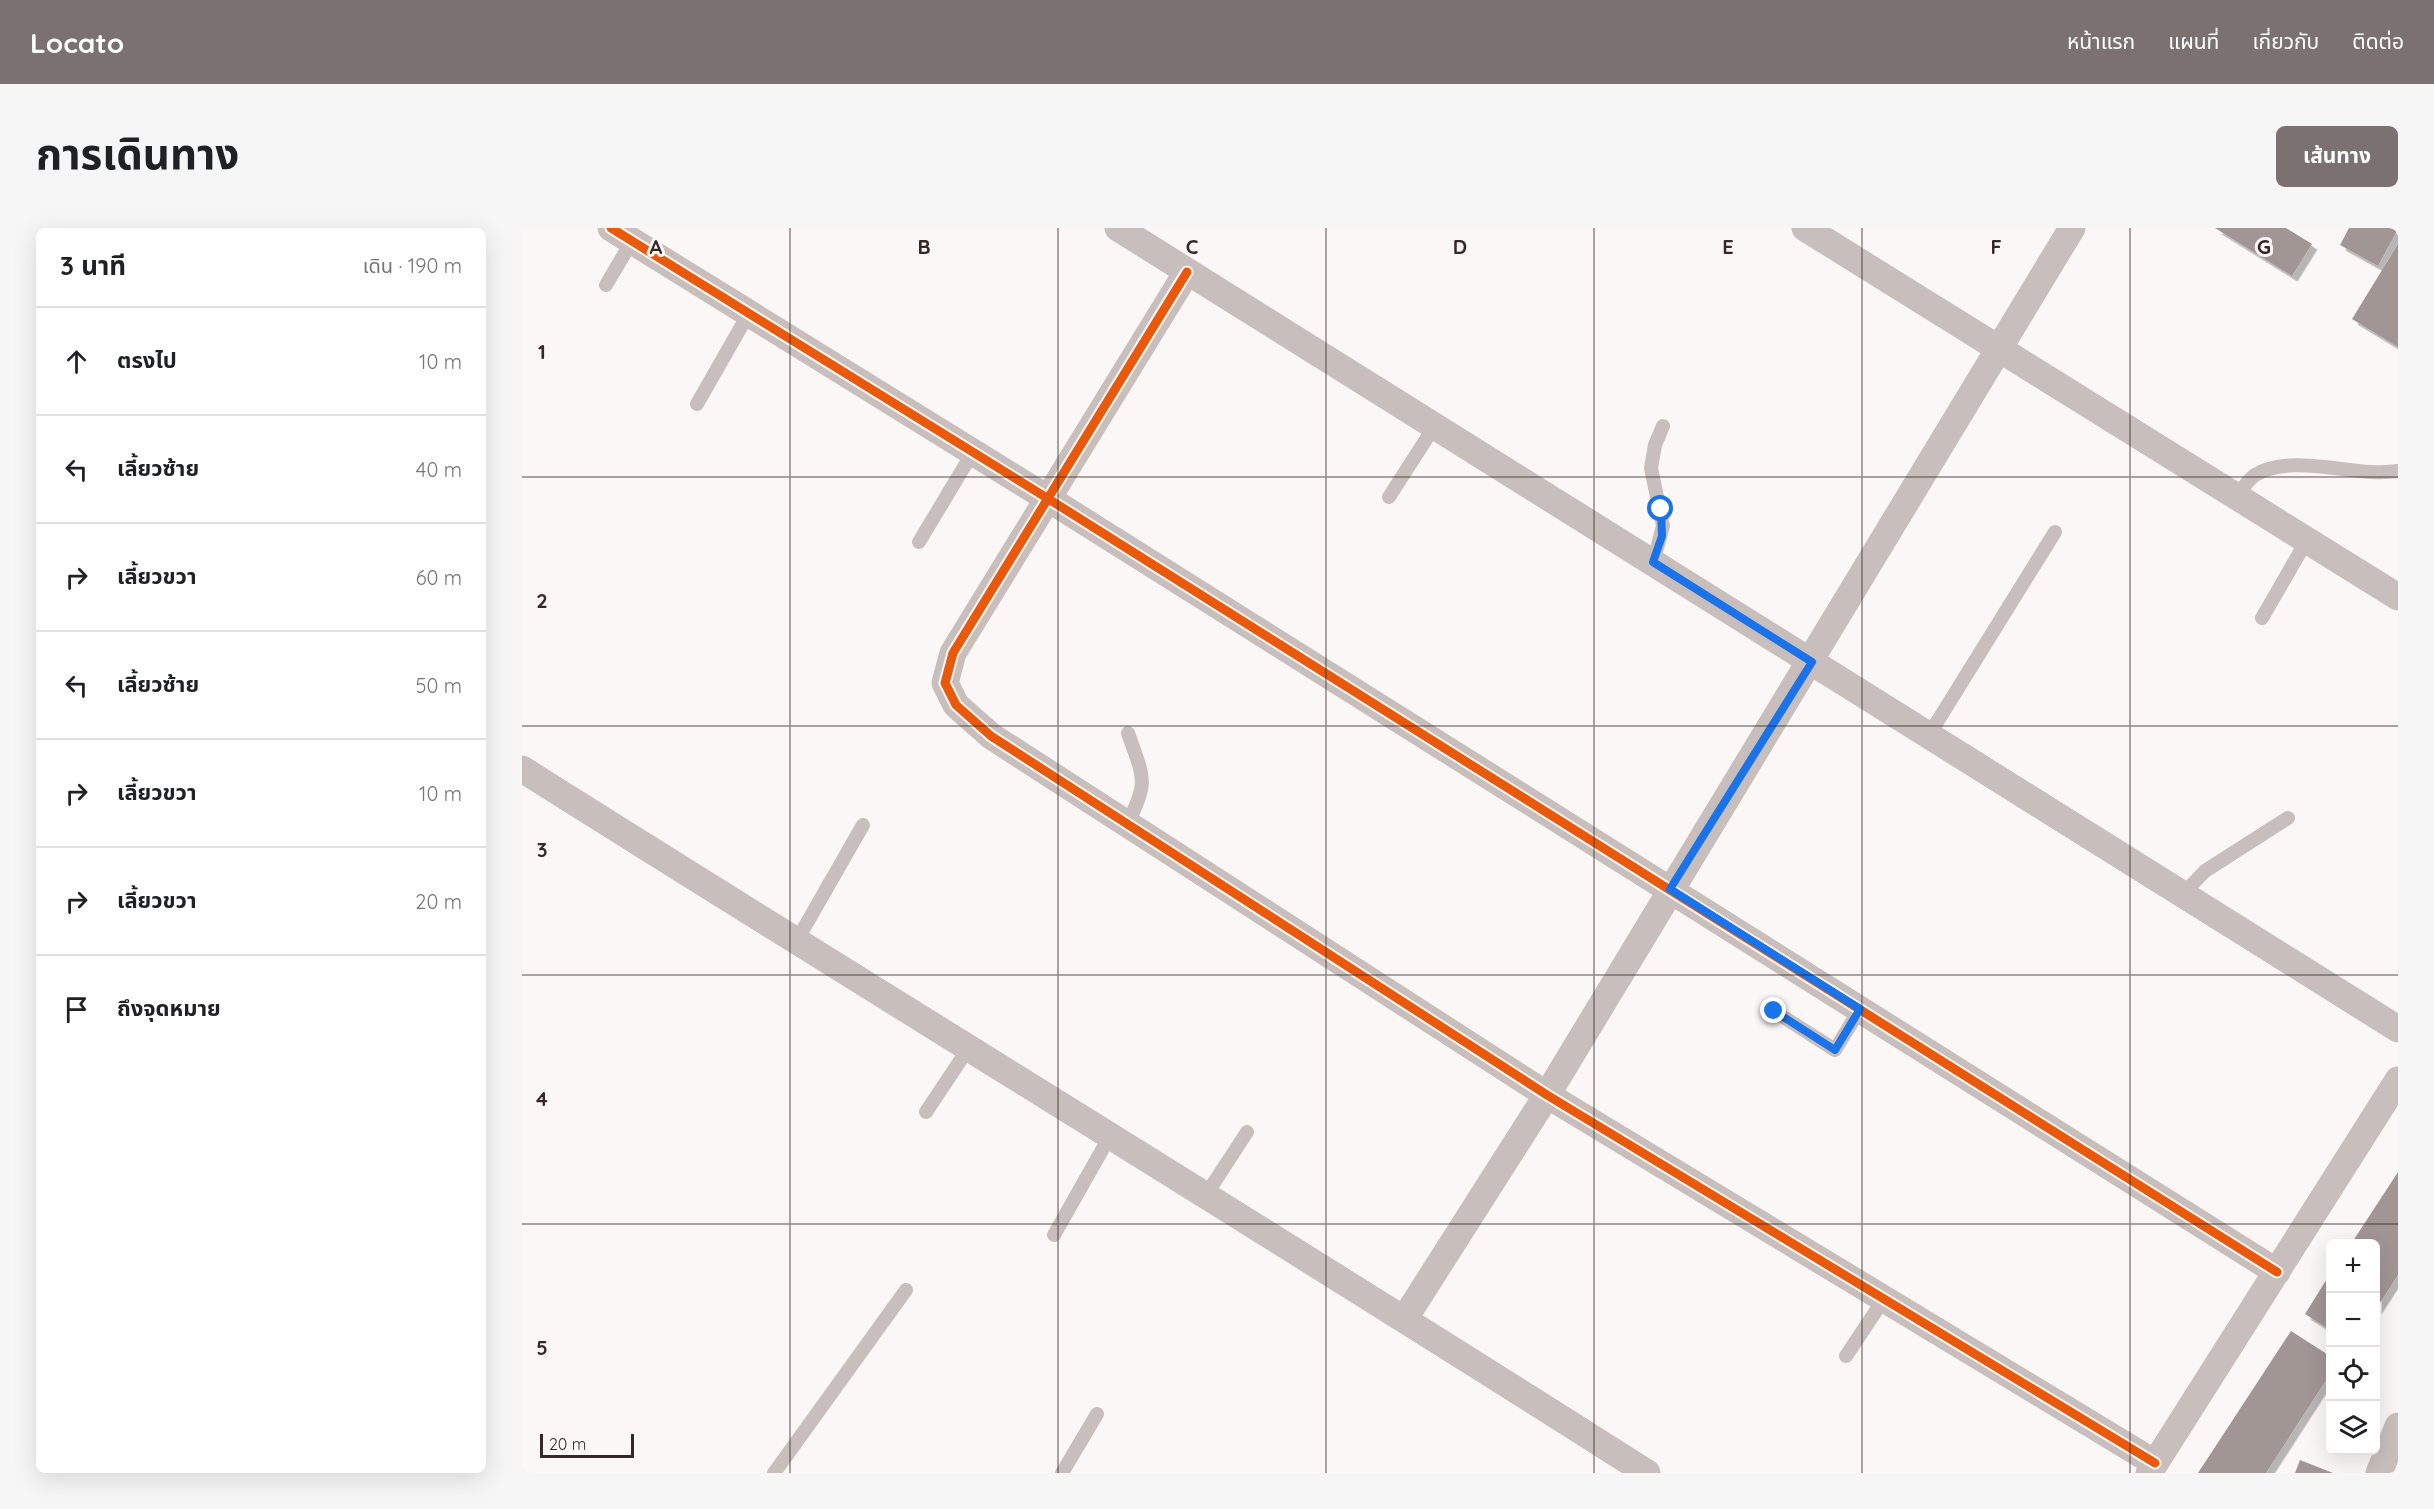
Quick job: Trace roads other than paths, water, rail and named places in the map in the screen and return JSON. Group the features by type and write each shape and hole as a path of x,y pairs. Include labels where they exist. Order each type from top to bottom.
{"street":[{"path":"1118,228 2398,1029"},
{"path":"1805,228 2398,597"},
{"path":"1405,1318 1547,1095 1670,889 1812,662 2072,228"},
{"path":"622,235 1047,498 2277,1272"},
{"path":"1187,272 953,653 945,683 956,705 992,736 1547,1095 1884,1299 2152,1468 2398,1080"},
{"path":"522,769 968,1049 1405,1318 1647,1473"},
{"path":"2379,1473 2398,1426"}],"lane":[{"path":"606,285 622,235"},
{"path":"697,404 749,313"},
{"path":"1653,562 1664,526 1651,468 1655,445 1663,426"},
{"path":"1389,497 1434,427"},
{"path":"919,542 973,452"},
{"path":"2237,496 2254,476 2272,469 2320,467 2384,474 2398,471"},
{"path":"1929,735 2055,532"},
{"path":"2262,618 2307,540"},
{"path":"1127,824 1141,797 1143,786 1141,770 1128,733"},
{"path":"2183,894 2205,871 2288,818"},
{"path":"796,942 863,825"},
{"path":"1774,1011 1835,1050 1860,1009"},
{"path":"926,1112 968,1049"},
{"path":"1206,1195 1247,1132"},
{"path":"1054,1235 1110,1136"},
{"path":"774,1473 906,1290"},
{"path":"1846,1356 1884,1299"},
{"path":"1062,1473 1097,1414"}]}
